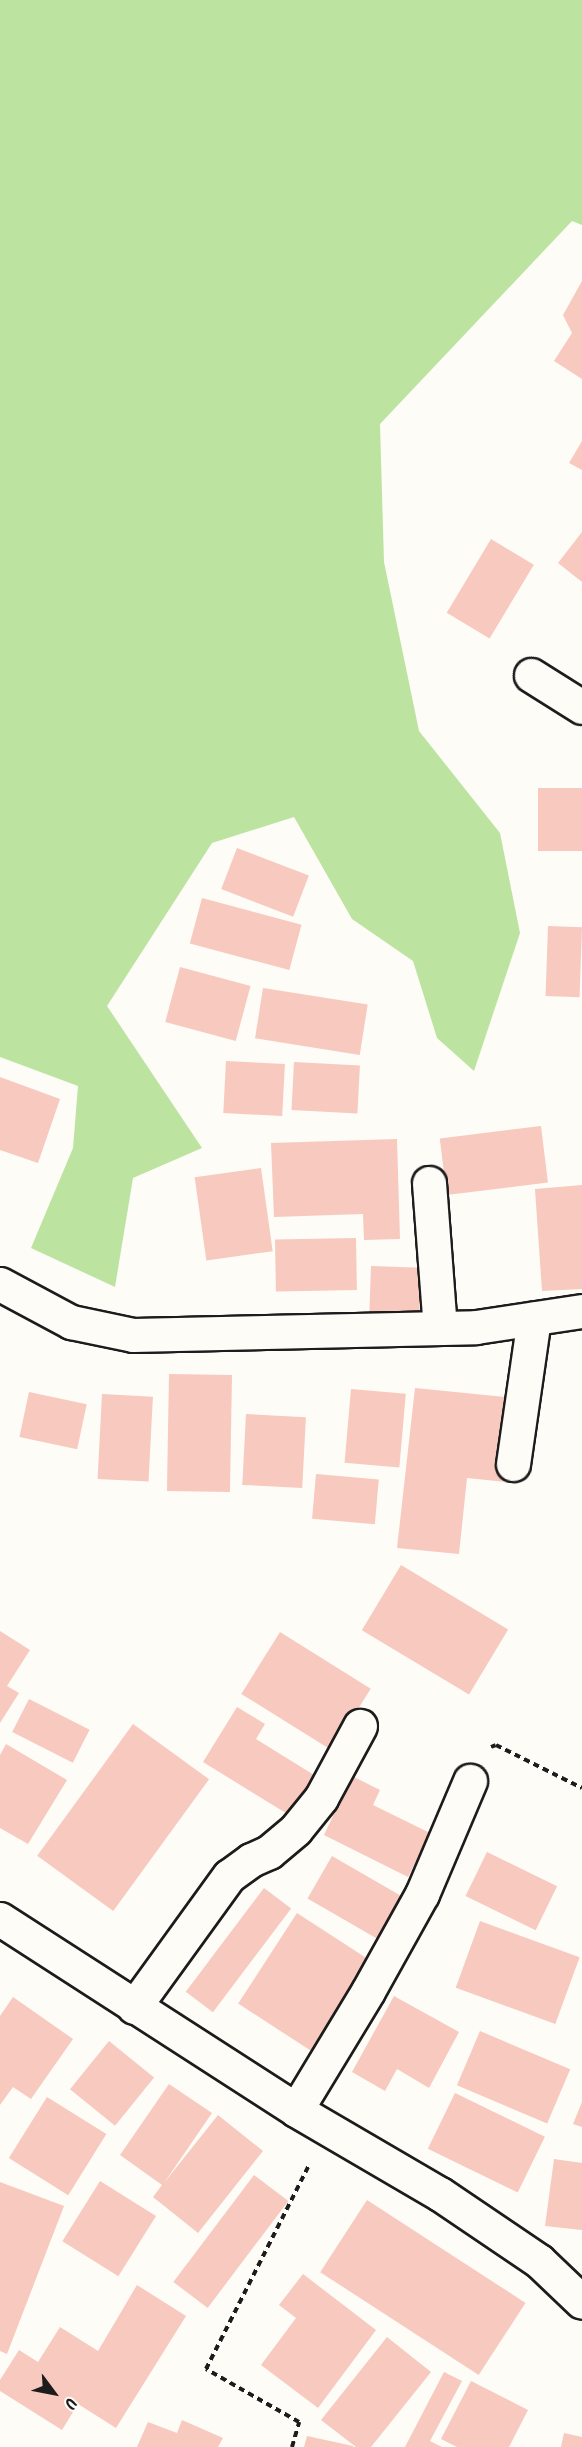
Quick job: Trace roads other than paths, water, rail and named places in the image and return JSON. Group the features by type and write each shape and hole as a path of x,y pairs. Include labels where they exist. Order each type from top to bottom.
{"street":[{"path":"531,675 582,706"},
{"path":"429,1183 440,1328"},
{"path":"0,1284 71,1322 133,1335 440,1328 534,1319 582,1311"},
{"path":"513,1464 534,1319"},
{"path":"134,2007 230,1876 251,1860 269,1852 303,1821 321,1798 360,1726"},
{"path":"297,2110 368,1991 422,1894 470,1781"},
{"path":"0,1919 297,2110 440,2194 555,2274 582,2302"}]}
